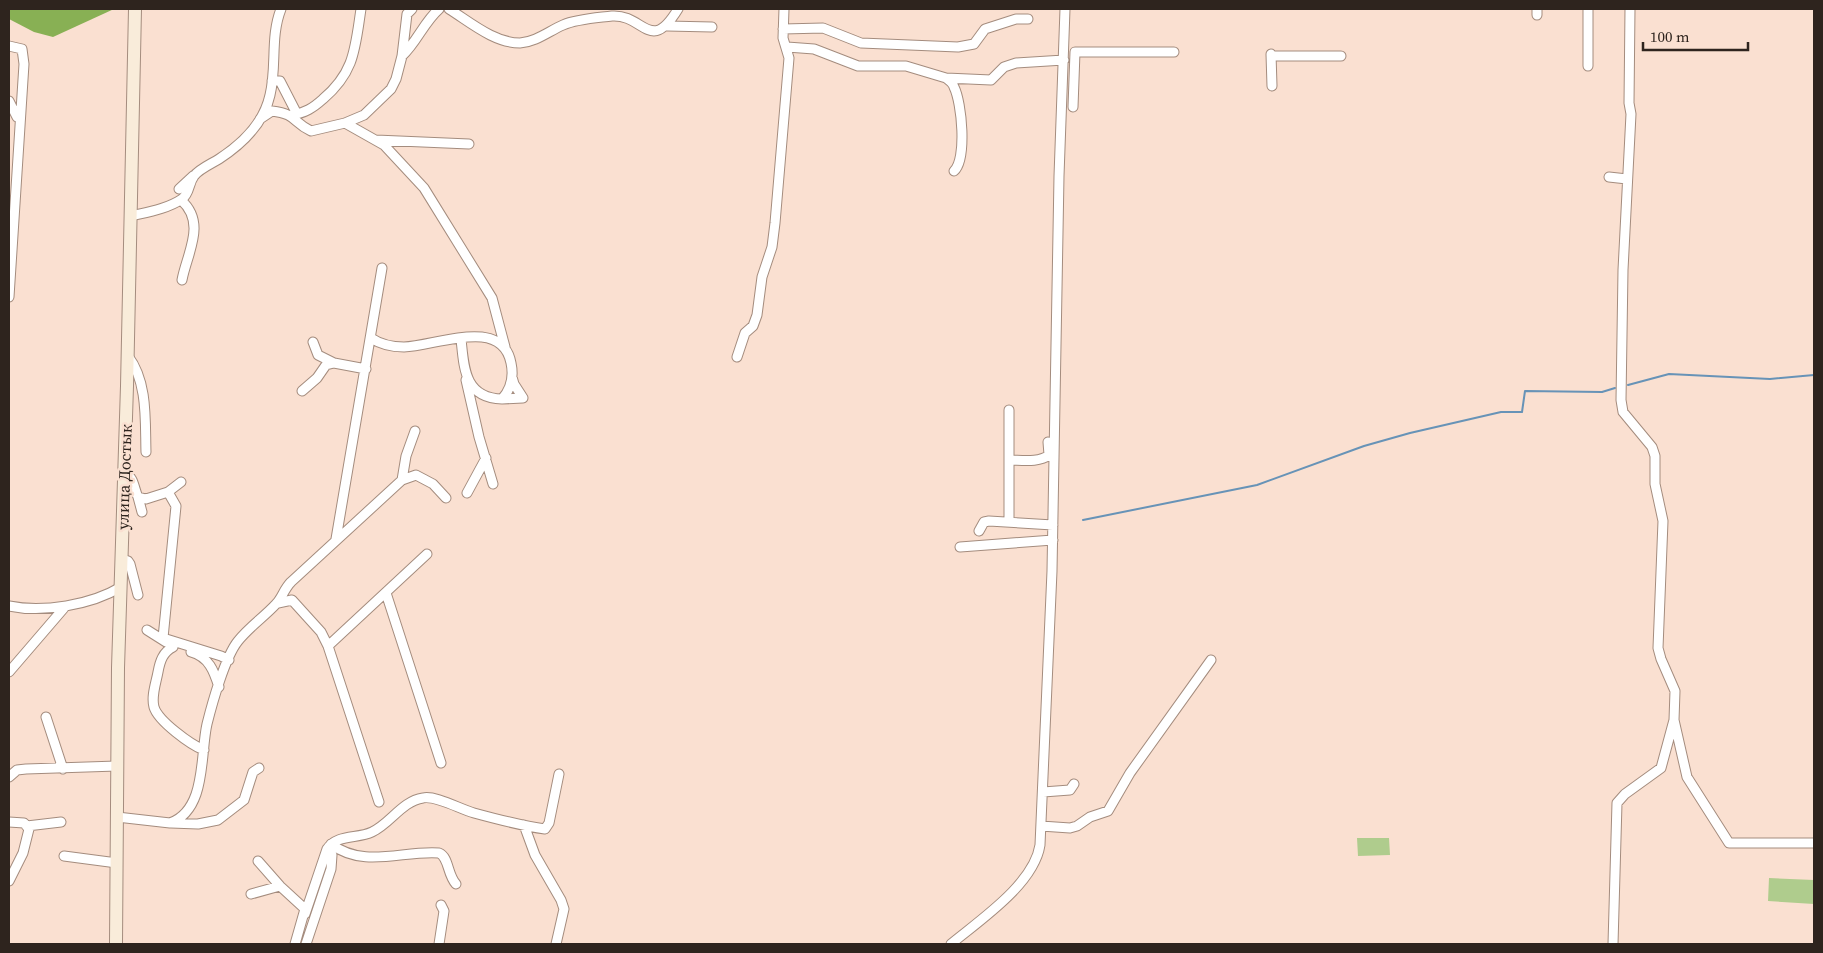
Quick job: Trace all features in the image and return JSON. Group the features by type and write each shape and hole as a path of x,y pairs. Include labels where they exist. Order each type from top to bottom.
{"main road":[{"name":"улица Достык","path":"116,944 117,766 135,9"}],"street":[{"path":"179,189 194,176 236,147 260,118 270,96 274,32 281,9"},
{"path":"260,118 272,111 295,115 309,111 338,85 347,73 352,60 361,9"},
{"path":"272,81 280,81 303,128 311,131 345,123 364,115 391,89 396,79 402,56 405,20 412,9"},
{"path":"402,56 422,33 430,17 439,9"},
{"path":"449,9 490,35 521,43 533,40 575,21 612,16 618,16 655,31 667,26 712,27"},
{"path":"667,26 678,9"},
{"path":"737,357 745,333 753,326 757,315 762,277 772,247 782,167 789,58 783,29 784,9"},
{"path":"951,944 1019,885 1038,858 1043,792 1053,525 1051,453 1065,9"},
{"path":"1588,9 1588,66"},
{"path":"1613,944 1617,804 1625,794 1661,768 1674,720 1675,691 1660,660 1658,648 1663,521 1656,484 1655,456 1647,441 1623,412 1621,400 1623,270 1631,114 1629,103 1630,9"},
{"path":"783,29 823,28 861,43 958,47 974,44 985,29 1016,19 1028,19"},
{"path":"9,46 20,48 24,54 12,189 9,297"},
{"path":"787,47 814,49 858,66 906,66 946,78 991,80 1004,67 1016,63 1064,60"},
{"path":"1073,107 1075,52 1174,52"},
{"path":"1272,86 1271,55 1341,56"},
{"path":"946,78 953,84 958,97 961,124 961,158 959,166 954,171"},
{"path":"9,100 17,116"},
{"path":"345,123 376,140 400,160 444,217 463,255 492,298 505,347 512,365 512,377 509,388 502,399"},
{"path":"376,140 469,144"},
{"path":"131,216 181,200 187,195 194,176"},
{"path":"1609,177 1627,179"},
{"path":"181,200 188,206 193,215 194,229 191,254 185,264 182,280"},
{"path":"336,539 382,268"},
{"path":"371,338 385,345 404,347 461,339 490,338 505,347"},
{"path":"461,339 466,379 493,484"},
{"path":"313,342 318,355 330,364 366,369"},
{"path":"128,356 135,365 140,377 144,404 146,452"},
{"path":"302,391 330,364"},
{"path":"466,379 480,392 502,399 523,398 512,377"},
{"path":"1009,410 1009,522"},
{"path":"402,480 415,431"},
{"path":"1048,442 1051,453"},
{"path":"1009,460 1034,460 1051,453"},
{"path":"467,493 486,458"},
{"path":"404,468 433,484 446,498"},
{"path":"125,473 132,480 142,512"},
{"path":"170,823 180,817 194,800 207,726 219,687 236,643 278,603 288,585 336,539 402,480 416,474"},
{"path":"138,497 146,499 168,492 181,482"},
{"path":"163,638 176,516 176,506 168,492"},
{"path":"979,531 984,522 1053,525"},
{"path":"960,547 1052,540"},
{"path":"328,646 428,554"},
{"path":"122,559 130,564 138,595"},
{"path":"9,672 64,608 75,602 106,596 121,587"},
{"path":"386,593 441,763"},
{"path":"278,603 292,600 321,632 328,646 379,802"},
{"path":"9,606 64,608"},
{"path":"147,630 163,638 222,656 229,660"},
{"path":"163,638 173,647 198,654 205,659 212,667 219,687"},
{"path":"173,647 165,652 160,665 154,706 160,716 183,738 204,750"},
{"path":"1041,826 1070,828 1077,826 1090,817 1108,811 1130,773 1160,728 1211,660"},
{"path":"46,717 63,769"},
{"path":"1674,720 1687,777 1729,842 1814,843"},
{"path":"9,778 17,770 117,766"},
{"path":"117,817 198,824 218,820 244,800 253,772 259,768"},
{"path":"295,944 329,846 337,840 373,832 405,807 423,798 433,798 473,813 524,825 548,828 559,774"},
{"path":"1043,792 1066,792 1074,784"},
{"path":"9,822 24,823 28,826 61,822"},
{"path":"524,825 535,855 564,908 556,944"},
{"path":"9,881 23,853 29,835 28,826"},
{"path":"329,846 367,857 439,853 446,858 450,878 456,884"},
{"path":"306,944 330,869 332,855 329,846"},
{"path":"64,856 117,862"},
{"path":"258,861 280,886 301,904 305,914"},
{"path":"251,894 280,886"},
{"path":"439,944 444,910 441,905"}],"green space":[{"path":"9,9 114,9 53,37 34,32 9,19"},
{"path":"1357,838 1389,838 1390,855 1358,856"},
{"path":"1769,878 1814,880 1814,904 1768,901"}],"waterway":[{"path":"1628,385 1669,374 1770,379 1814,375"},
{"path":"1083,520 1257,485 1364,446 1410,433 1501,412 1522,412 1525,391 1602,392 1615,388"}]}
